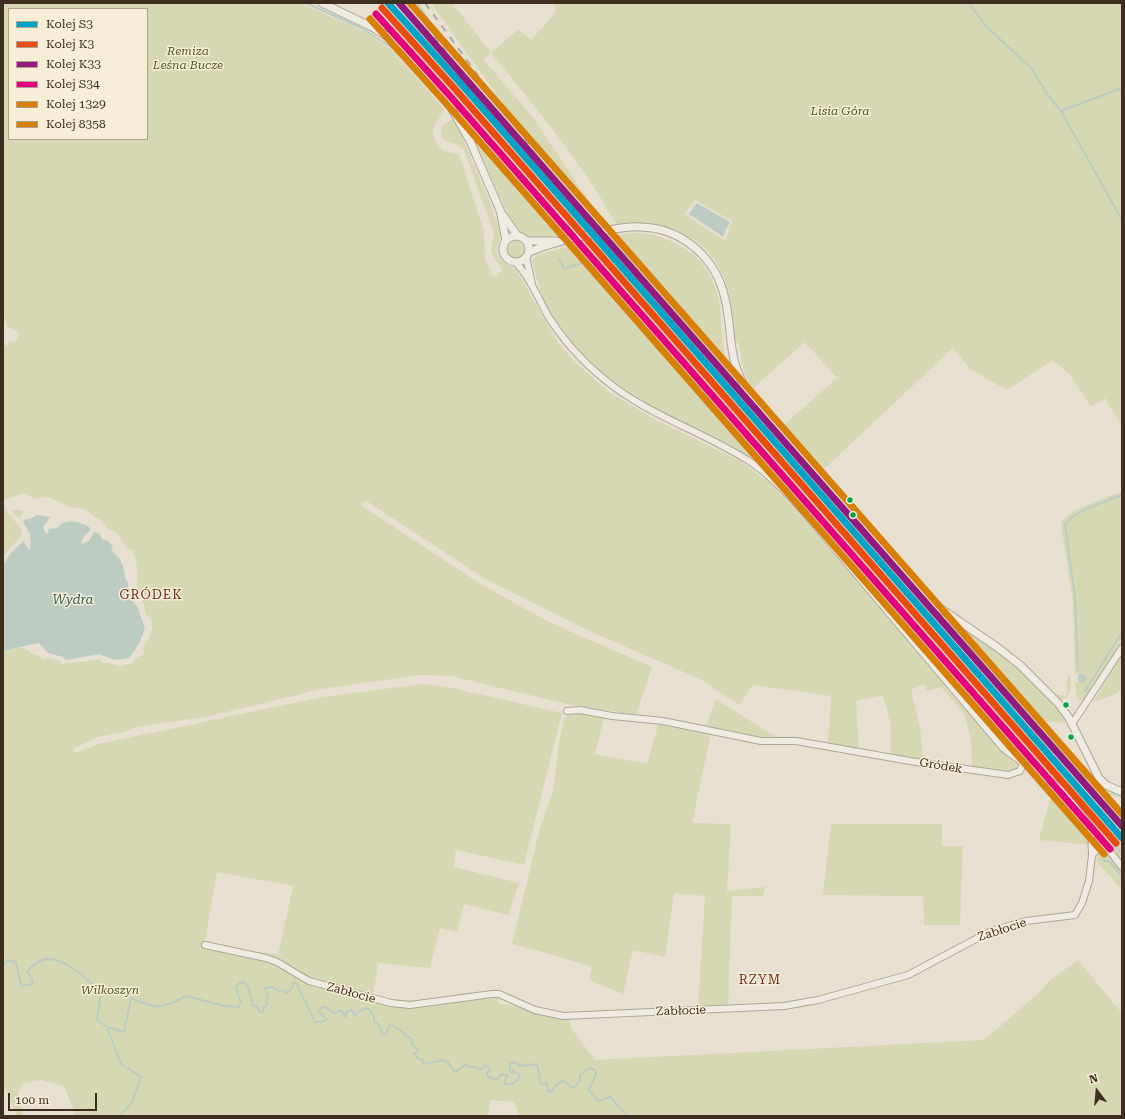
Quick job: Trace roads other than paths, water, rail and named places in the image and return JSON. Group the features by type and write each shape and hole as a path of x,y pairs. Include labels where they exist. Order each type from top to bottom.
{"street":[{"path":"322,3 366,24 390,38 405,51 451,106 465,130 500,210 517,235 527,241 558,241"},
{"path":"500,210 506,240 503,249 504,254 510,260 515,262 532,286 549,317 583,360 604,379 648,409 749,461 780,486 1003,748 1023,764 1051,781 1070,799 1122,867"},
{"path":"515,262 558,241 619,228 640,227 661,229 683,239 701,252 714,269 719,280 726,302 734,366 740,380 750,395 866,524 916,586 931,602 997,646 1020,665 1058,703 1072,724 1099,778 1106,785 1122,792"},
{"path":"506,240 517,235"},
{"path":"527,241 532,286"},
{"path":"1072,724 1122,648"},
{"name":"Gródek","path":"567,711 580,710 612,716 663,721 761,741 796,741 910,761 1008,775 1020,771 1023,764"},
{"path":"1092,827 1092,855"},
{"path":"1092,855 1097,849 1106,845"},
{"name":"Zabłocie","path":"205,945 266,958 277,962 309,981 373,1000 397,1004 410,1005 500,994 535,1010 563,1016 784,1006 818,1000 908,975 990,931 1030,921 1074,915 1082,903 1089,881 1092,855"}],"water":[{"path":"697,203 730,222 723,237 689,214"},
{"name":"Wydra","path":"37,515 50,517 43,527 46,534 48,533 49,529 57,528 60,524 65,522 77,522 91,529 83,538 81,544 89,541 94,532 100,534 102,539 110,542 113,547 111,550 120,559 124,570 125,578 128,583 128,594 138,608 145,628 139,644 129,658 114,660 99,654 66,660 63,657 48,653 39,643 3,651 4,564 10,554 23,541 30,549 30,535 23,522 26,519 30,519"},
{"path":"1080,674 1084,674 1086,678 1084,682 1080,682 1078,680 1078,676"}],"waterway":[{"path":"306,3 361,28 394,49 440,100"},
{"path":"417,3 449,49"},
{"path":"969,3 985,25 1032,69 1047,94 1061,111 1122,220"},
{"path":"1061,111 1122,88"},
{"path":"479,141 490,156"},
{"path":"493,159 528,199"},
{"path":"531,202 552,224"},
{"path":"559,258 564,269 588,261 601,276 602,283"},
{"path":"661,350 714,400 770,465 772,468 769,471"},
{"path":"1078,671 1075,597 1065,525 1075,515 1099,503 1122,495"},
{"path":"949,622 1082,770"},
{"path":"1085,691 1122,632"},
{"path":"1103,795 1122,817"},
{"path":"1082,805 1122,854"},
{"path":"1103,860 1110,862 1122,876"},
{"path":"3,964 9,960 16,962 21,986 33,984 27,971 42,960 49,959 66,964 82,975 101,993 97,1020 107,1027 124,1032 131,998 153,1006 164,1006 186,996 225,1006 238,1007 241,1003 236,987 239,983 243,982 248,986 253,1006 257,1006 260,1012 263,1012 263,1008 267,1005 266,1001 268,997 265,988 272,987 279,991 283,990 286,993 293,987 293,983 296,983 315,1022 322,1022 327,1019 319,1012 321,1008 325,1007 334,1013 341,1010 345,1017 347,1011 352,1010 355,1016 359,1011 368,1008 374,1016 374,1021 380,1026 382,1034 386,1034 390,1025 396,1027 412,1039 412,1044 418,1050 418,1052 414,1053 417,1058 423,1060 424,1064 443,1060 448,1062 453,1070 457,1071 465,1065 469,1067 476,1067 480,1070 486,1065 490,1070 487,1073 488,1077 497,1080 502,1074 508,1076 505,1080 505,1084 513,1083 519,1078 519,1074 510,1071 510,1063 514,1062 520,1066 537,1064 540,1083 543,1085 547,1082 548,1091 550,1092 558,1083 563,1081 571,1087 575,1087 580,1081 580,1075 590,1068 595,1070 596,1074 589,1090 598,1101 611,1097 620,1109 629,1116"},
{"path":"107,1027 121,1064 141,1077 132,1102 120,1116"}],"railway":[{"path":"409,3 496,118"},
{"path":"425,3 569,200 592,228"}],"rail line":[{"name":"S3","path":"388,3 462,85 1122,838"},
{"name":"K33","path":"399,3 1122,826"},
{"name":"1329","path":"410,3 1122,814"},
{"name":"K3","path":"382,8 456,90 1116,843"},
{"name":"S34","path":"376,14 450,96 1110,849"},
{"name":"8358","path":"370,19 444,101 1104,854"}],"district":[{"name":"GRÓDEK","path":"151,595"},
{"name":"RZYM","path":"760,980"}],"park label":[{"name":"Remiza Leśna Bucze","path":"188,58"},
{"name":"Lisia Góra","path":"840,111"},
{"name":"Wilkoszyn","path":"110,990"}]}
